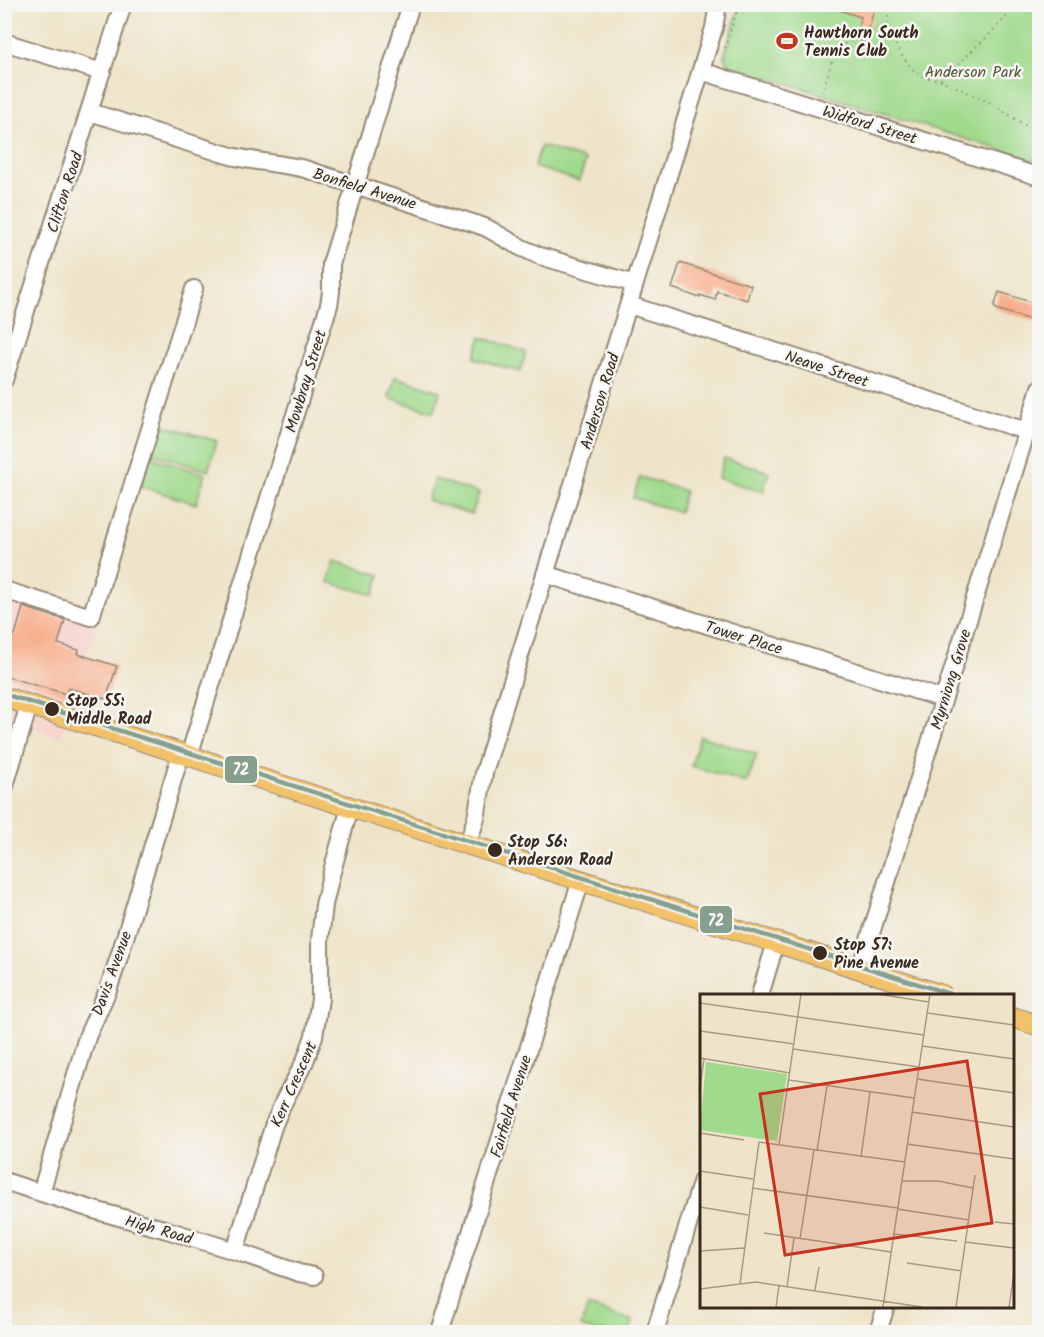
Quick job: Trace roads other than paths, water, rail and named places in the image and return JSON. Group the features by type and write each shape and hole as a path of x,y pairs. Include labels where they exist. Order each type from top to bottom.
{"main road":[{"path":"4,697 939,994"},
{"path":"1014,1018 1040,1026"}],"street":[{"name":"Clifton Road","path":"4,380 123,4"},
{"name":"Mowbray Street","path":"185,754 329,305 331,264 411,4"},
{"name":"Anderson Road","path":"463,843 467,814 484,773 701,71 714,28 718,4"},
{"name":"Anderson Road","path":"714,28 727,4"},
{"path":"4,42 102,72"},
{"name":"Widford Street","path":"701,71 1040,177"},
{"name":"Bonfield Avenue","path":"90,112 231,156 294,166 355,185 487,228 540,256 635,284"},
{"path":"4,590 91,617 194,289"},
{"name":"Neave Street","path":"628,305 1026,431"},
{"name":"Myrniong Grove","path":"860,969 1040,388"},
{"name":"Tower Place","path":"545,574 943,699"},
{"path":"4,789 29,705"},
{"name":"Davis Avenue","path":"41,1193 87,1037 108,990 185,754"},
{"name":"Kerr Crescent","path":"235,1251 273,1127 305,1061 314,1036 320,999 320,940 324,905 350,807"},
{"name":"Fairfield Avenue","path":"440,1332 581,880"},
{"path":"759,994 776,942"},
{"name":"High Road","path":"4,1181 314,1276"},
{"path":"655,1332 700,1186"},
{"path":"878,1332 885,1307"}],"place":[{"name":"Hawthorn South Tennis Club","path":"787,41"},
{"name":"Stop 55: Middle Road","path":"52,709"},
{"name":"Stop 56: Anderson Road","path":"495,850"},
{"name":"Stop 57: Pine Avenue","path":"820,953"}],"park label":[{"name":"Anderson Park","path":"973,71"}]}
